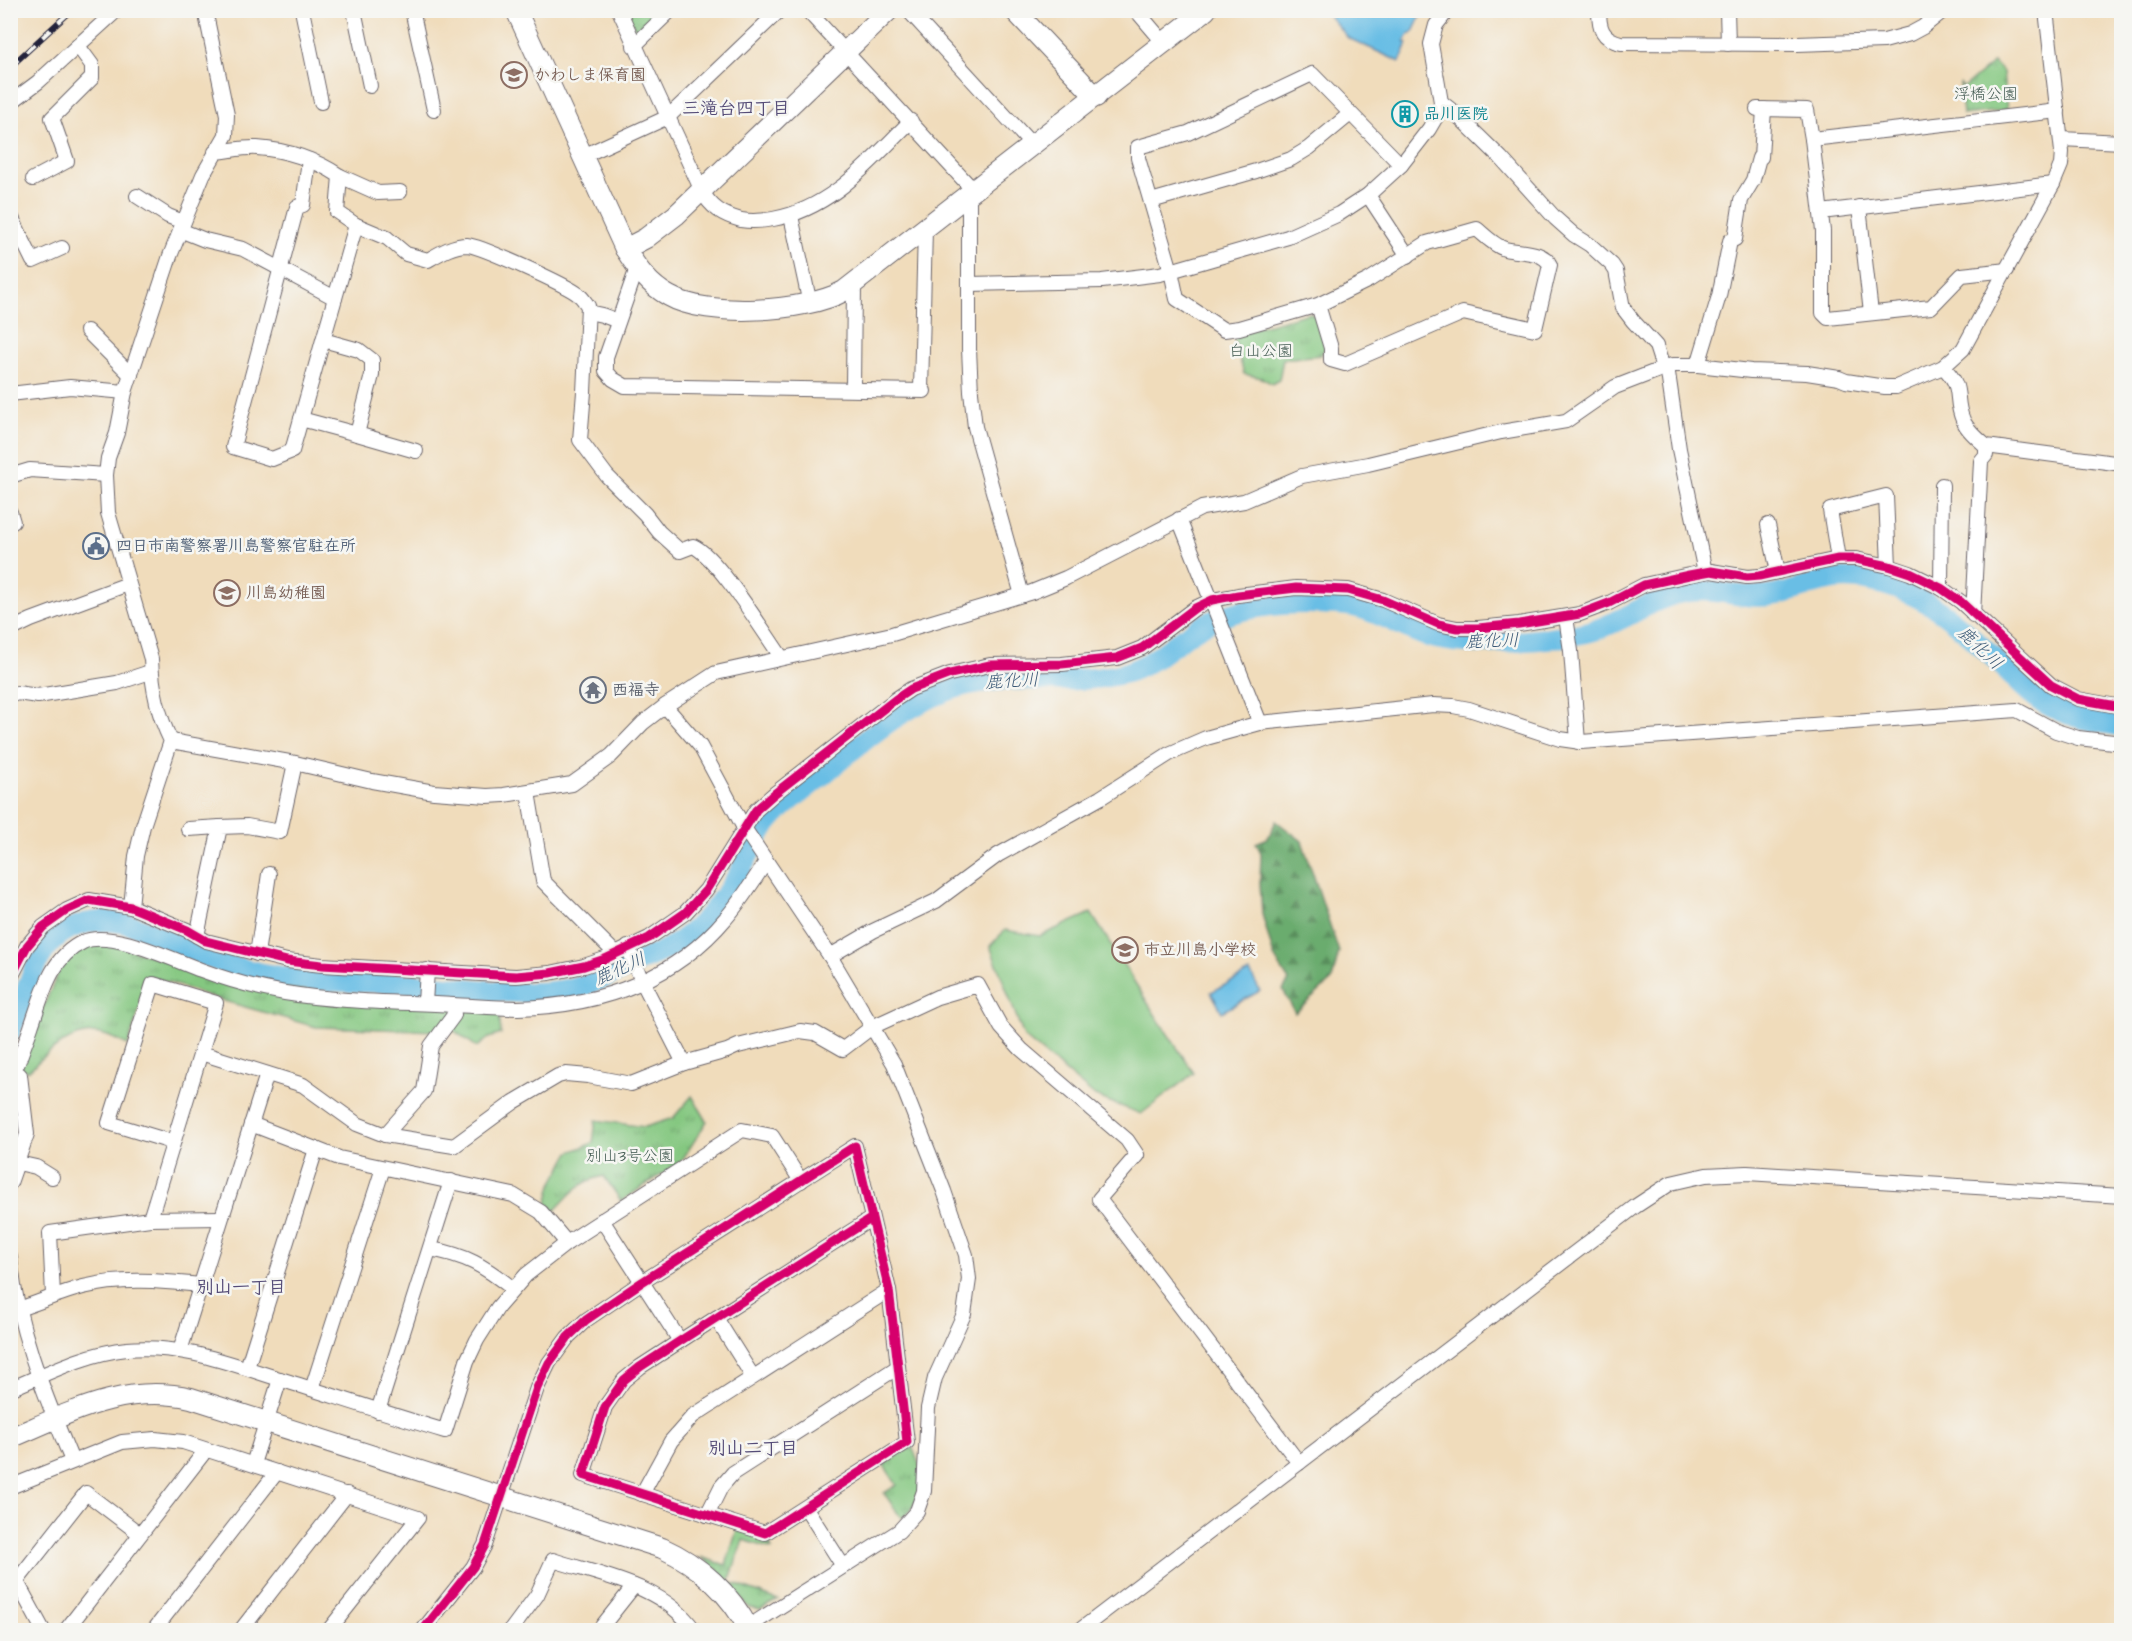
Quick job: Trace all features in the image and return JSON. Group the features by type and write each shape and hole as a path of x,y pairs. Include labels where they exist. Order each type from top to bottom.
{"street":[{"path":"10,103 38,82 117,10"},
{"path":"131,907 136,856 143,826 171,741 163,724 150,672 151,659 108,513 106,475 108,458 117,433 125,392 146,324 181,226 215,152 226,135 227,115 205,10"},
{"path":"302,10 321,102"},
{"path":"354,10 370,86"},
{"path":"412,10 434,110"},
{"path":"516,10 625,249 637,268 646,279 667,295 695,306 717,309 810,304 831,298 854,284 1206,10"},
{"path":"619,10 708,203 724,215 752,222 791,216 826,200 847,183 911,121"},
{"path":"634,46 671,10"},
{"path":"583,156 668,117 780,10"},
{"path":"807,10 911,121 971,193 969,284 971,392 975,427 1022,595"},
{"path":"625,249 646,238 676,215 889,10"},
{"path":"908,10 1032,146"},
{"path":"1014,10 1096,97"},
{"path":"1136,10 1164,43"},
{"path":"969,284 1102,281 1171,271 1306,231 1339,214 1368,195 1401,165 1430,129 1439,112 1441,102 1431,44 1436,25 1448,10"},
{"path":"1599,10 1601,31 1606,38 1614,42 1728,44 1884,41 1916,31 1944,10"},
{"path":"1727,10 1728,44"},
{"path":"171,741 295,763 372,781 434,792 487,796 572,784 611,756 643,723 665,706 716,673 892,634 1022,595 1066,578 1179,519 1207,507 1244,501 1302,476 1358,466 1501,432 1566,421 1616,387 1665,367 1698,365 1751,371 1807,373 1896,387 1943,367 1963,349 2053,184 2061,165 2061,139 2046,10"},
{"path":"33,179 67,161 52,118 92,78 92,65 78,46"},
{"path":"1318,305 1331,360 1346,364 1463,313 1535,329 1550,265 1548,260 1541,256 1503,249 1477,229 1428,243 1369,280 1318,305 1239,328 1224,330 1177,299 1138,158 1138,147 1188,133 1312,74 1401,165"},
{"path":"1441,102 1501,158 1555,219 1590,245 1616,271 1623,308 1656,346 1665,367 1679,449 1705,572"},
{"path":"1698,365 1719,296 1730,241 1735,239 1741,200 1753,180 1758,158 1761,157 1760,109 1807,110 1823,231 1823,313 1828,318 1931,307 1962,275 2007,270"},
{"path":"1812,138 2058,111"},
{"path":"1151,201 1291,159 1309,148 1350,114"},
{"path":"2061,139 2121,142"},
{"path":"215,152 254,148 282,150 309,160 378,193 400,192"},
{"path":"309,160 303,206 296,210 233,447 272,459 292,451 356,225"},
{"path":"340,176 337,212 356,225 387,238 406,254 428,260 453,247 467,245 530,270 579,295 588,306 579,441 607,476 680,551 693,546 716,564 782,658"},
{"path":"1821,212 2053,184"},
{"path":"1368,195 1408,256"},
{"path":"137,196 205,240 243,249 335,298"},
{"path":"1859,207 1871,313"},
{"path":"10,214 33,261 62,248"},
{"path":"791,216 810,304"},
{"path":"637,268 605,365 613,380 625,386 923,391 925,229"},
{"path":"853,389 854,284"},
{"path":"588,312 618,321"},
{"path":"87,331 130,375"},
{"path":"323,340 359,350 372,360 372,375 357,435"},
{"path":"1943,367 1956,383 1963,421 1986,446 2002,450 2121,464"},
{"path":"10,394 70,387 125,392"},
{"path":"301,419 416,451"},
{"path":"1973,615 1981,460 1986,455 1986,446"},
{"path":"10,476 30,470 106,475"},
{"path":"1941,588 1942,485"},
{"path":"1838,560 1830,510 1887,496 1889,566"},
{"path":"10,512 13,522 10,522"},
{"path":"1179,519 1260,723"},
{"path":"1768,525 1778,572"},
{"path":"10,980 27,946 44,927 67,910 89,900 131,907 223,946 287,961 427,972 516,976 550,974 584,966 629,949 662,930 685,913 706,890 746,830 756,810 873,715 911,689 962,670 990,665 1062,664 1117,658 1142,648 1183,616 1212,600 1296,588 1332,588 1365,594 1431,622 1457,628 1566,619 1593,610 1644,585 1705,572 1724,572 1747,577 1838,560 1856,559 1889,566 1941,588 1961,602 2050,684 2078,699 2121,707"},
{"path":"10,630 128,584"},
{"path":"1566,619 1571,651 1578,742"},
{"path":"10,696 17,693 39,696 117,683 150,672"},
{"path":"830,956 873,930 936,901 998,855 1100,798 1169,754 1206,738 1260,723 1433,705 1452,706 1560,739 1578,742 2017,710 2056,731 2078,738 2121,743"},
{"path":"10,1438 109,1399 152,1393 191,1398 662,1548 697,1568 716,1583 749,1629 899,1531 917,1511 924,1491 931,1389 964,1314 969,1279 966,1255 944,1191 894,1064 830,956 746,830 700,746 665,706"},
{"path":"188,829 247,826 280,832 295,763"},
{"path":"528,792 543,881 615,953"},
{"path":"197,936 220,827"},
{"path":"10,1184 27,1134 20,1075 14,1066 41,993 56,964 73,947 86,940 99,937 148,950 241,983 286,993 376,1002 425,1002 517,1008 559,1005 603,996 664,972 693,951 726,919 765,860"},
{"path":"257,954 268,874"},
{"path":"629,949 642,981 684,1063"},
{"path":"425,1002 427,972"},
{"path":"150,1220 216,1004 153,984 110,1123 172,1142"},
{"path":"201,1053 267,1074 274,1074 303,1085 357,1124 385,1135 454,1146 514,1102 558,1076 566,1074 588,1076 631,1084 684,1063 738,1046 800,1031 815,1033 843,1049 872,1027 936,997 978,986 1001,1027 1021,1049 1127,1140 1137,1155 1099,1199 1299,1463"},
{"path":"385,1135 424,1090 431,1046 454,1015 453,1005"},
{"path":"180,1351 267,1074"},
{"path":"251,1124 339,1158 501,1192 523,1200 541,1212 567,1243"},
{"path":"10,1389 106,1353 141,1349 180,1351 213,1357 445,1434 472,1350 489,1319 512,1288 539,1263 567,1243 742,1130 772,1136 801,1181"},
{"path":"423,1630 473,1567 485,1545 537,1388 549,1363 576,1328 642,1282 855,1146 890,1290 907,1442 765,1533 581,1477 600,1418 615,1390 640,1367 872,1218"},
{"path":"247,1368 316,1149"},
{"path":"18,1163 36,1167 52,1177"},
{"path":"312,1389 383,1168"},
{"path":"1080,1630 1636,1206 1671,1183 1706,1175 1747,1173 2121,1196"},
{"path":"378,1411 451,1181"},
{"path":"52,1295 50,1233 150,1220 221,1218"},
{"path":"602,1220 680,1341"},
{"path":"430,1249 453,1253 471,1260 486,1268 512,1288"},
{"path":"10,1257 15,1310 38,1377 72,1461"},
{"path":"15,1310 52,1295 83,1287 118,1282 155,1281 200,1285"},
{"path":"642,1494 678,1432 693,1416 890,1290"},
{"path":"716,1318 753,1377"},
{"path":"707,1515 721,1487 733,1473 898,1367"},
{"path":"253,1464 280,1379"},
{"path":"10,1487 131,1440 168,1440 183,1442 418,1518 329,1630"},
{"path":"66,1630 206,1450"},
{"path":"153,1630 277,1472"},
{"path":"43,1630 13,1575 86,1493 140,1534"},
{"path":"241,1630 347,1494"},
{"path":"806,1508 843,1566"},
{"path":"512,1630 537,1595 553,1560 634,1586 666,1602 677,1610 691,1629"},
{"path":"599,1630 634,1586"}],"green space":[{"path":"625,11 663,11 642,31 634,28"},
{"name":"浮橋公園","path":"1994,62 2003,72 2007,110 1963,115 1960,83 1963,88"},
{"name":"白山公園","path":"1309,313 1316,316 1326,347 1321,355 1283,359 1279,380 1272,384 1262,378 1244,374 1233,334"},
{"path":"1276,821 1302,841 1339,952 1332,980 1295,1013 1283,990 1289,981 1274,957 1262,914 1261,853 1256,843 1268,838"},
{"path":"1091,913 1194,1073 1141,1114 1095,1096 1024,1037 990,946 1005,930 1040,936"},
{"path":"99,939 233,983 499,1011 501,1034 489,1038 477,1047 453,1030 316,1027 224,1001 150,976 128,1045 101,1034 80,1035 61,1044 28,1071 23,1070 21,1067 30,1036 65,958"},
{"name":"別山3号公園","path":"692,1096 707,1121 681,1162 621,1201 604,1176 582,1185 554,1211 547,1204 552,1184 570,1152 593,1143 596,1120 645,1127 673,1118"},
{"path":"912,1446 921,1469 919,1493 911,1511 901,1518 884,1493 897,1485 883,1464"},
{"path":"737,1530 767,1539 772,1549 743,1540 729,1582 778,1600 760,1610 748,1607 719,1571 700,1557 726,1565"}],"water":[{"path":"1325,11 1423,11 1412,34 1409,34 1405,42 1408,43 1400,62 1348,38"},
{"path":"1250,972 1260,991 1222,1012 1211,992"}],"waterway":[{"name":"鹿化川","path":"10,1032 45,950 68,930 86,923 103,921 120,922 137,927 203,956 282,977 525,993 583,986 662,951 690,933 722,898 762,831 773,817 864,741 912,707 947,691 991,681 1081,679 1125,673 1153,660 1196,629 1210,622 1258,607 1292,604 1347,605 1385,617 1418,633 1437,639 1497,643 1575,635 1592,631 1680,593 1704,591 1763,596 1788,592 1820,582 1854,579 1889,586 1924,601 1954,622 2030,693 2051,707 2080,718 2122,726"}],"railway":[{"path":"10,67 72,10"}],"cycle path":[{"path":"10,979 27,946 43,927 67,910 89,900 131,907 187,930 206,941 287,961 516,976 550,973 584,966 605,959 649,938 685,913 706,890 756,810 911,689 950,674 990,665 1062,664 1117,658 1142,648 1195,608 1212,600 1238,595 1296,588 1348,590 1383,600 1438,624 1457,628 1478,628 1580,614 1609,603 1644,585 1689,575 1711,571 1747,577 1759,576 1838,559 1856,559 1910,573 1941,588 1961,602 2051,685 2078,699 2122,707"},
{"path":"423,1630 473,1567 485,1545 537,1388 549,1363 568,1337 586,1320 642,1282 855,1146 889,1290 907,1442 765,1533 583,1475 605,1407 624,1380 640,1367 680,1341 872,1218"}],"place":[{"name":"かわしま保育園","path":"514,75"},
{"name":"品川医院","path":"1405,114"},
{"name":"四日市南警察署川島警察官駐在所","path":"96,546"},
{"name":"川島幼稚園","path":"227,593"},
{"name":"西福寺","path":"593,690"},
{"name":"市立川島小学校","path":"1125,950"}],"district":[{"name":"三滝台四丁目","path":"736,108"},
{"name":"別山一丁目","path":"241,1287"},
{"name":"別山二丁目","path":"753,1448"}]}
